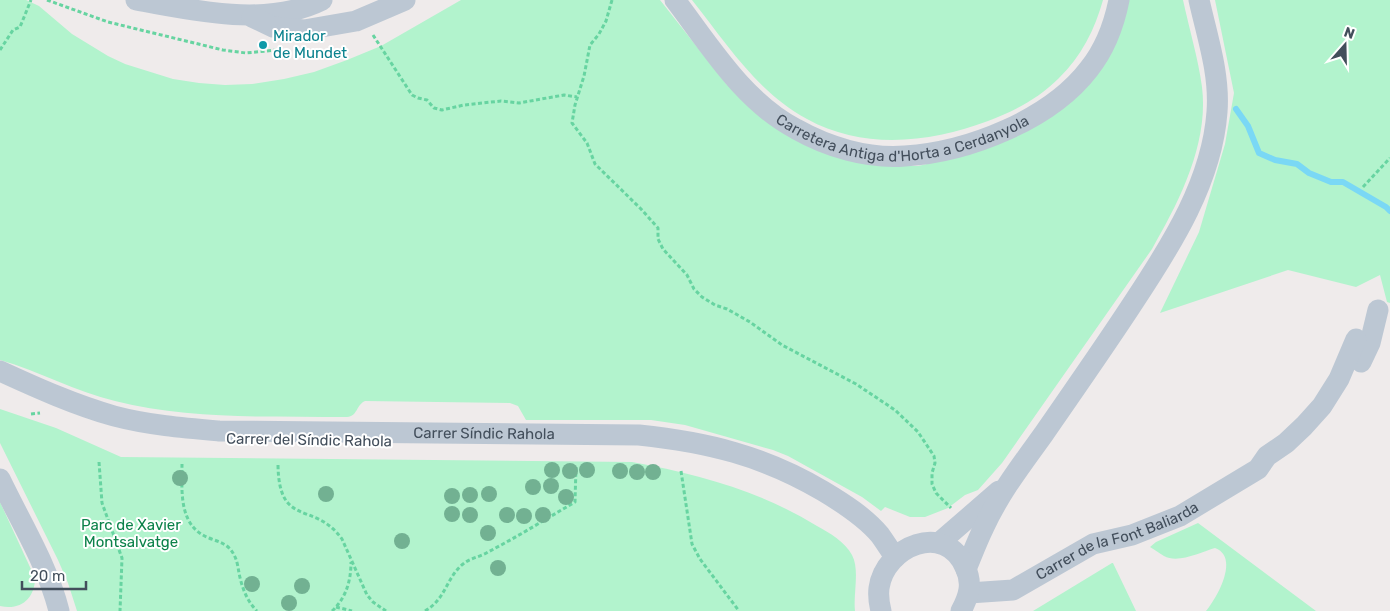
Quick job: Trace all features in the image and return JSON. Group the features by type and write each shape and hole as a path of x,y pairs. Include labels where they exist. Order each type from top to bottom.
{"street":[{"path":"136,0 199,11 247,15 291,10 322,0"},
{"path":"247,15 273,27 304,30 356,21 405,0"},
{"name":"Carretera Antiga d'Horta a Cerdanyola","path":"675,0 733,76 762,105 783,121 800,132 832,146 870,154 905,156 964,145 996,134 1039,113 1060,99 1077,84 1100,53 1112,26 1119,0"},
{"path":"966,569 984,526 1010,481 1112,336 1159,264 1195,196 1212,145 1218,111 1218,93 1214,66 1198,0"},
{"name":"Carrer de la Font Baliarda","path":"965,602 1013,590 1093,544 1132,535 1180,516 1258,470 1273,467 1298,450 1333,413 1354,378 1370,343 1378,310"},
{"name":"Carrer de la Font Baliarda","path":"1258,470 1267,456 1286,443 1322,406 1339,379 1356,339"},
{"name":"Carrer Síndic Rahola","path":"0,372 40,390 112,415 189,428 219,431 639,435 702,444 746,455 780,468 839,500 880,535 895,557"},
{"name":"Carrer Síndic Rahola","path":"0,384 40,390"},
{"path":"0,478 54,592 56,610"},
{"path":"939,543 1010,481"},
{"path":"881,611 879,589 884,572 895,557 904,550 927,542 948,546 956,552 970,580 965,602"}],"path":[{"path":"0,50 13,30 20,26 31,0"},
{"path":"612,0 606,21 590,45 572,123 587,143 595,164 658,228 658,239 663,249 687,275 694,289 702,297 715,306 727,309 750,322 782,345 856,384 896,410 918,432 934,456 932,484 936,493 955,511"},
{"path":"371,32 412,95 427,100 434,108 442,110 464,105 501,101 519,103 564,95 577,97"},
{"path":"1363,186 1390,158"},
{"path":"31,414 46,413"},
{"path":"99,462 102,503 122,558 120,611"},
{"path":"182,464 182,501 188,519 200,533 224,544 235,555 243,591 258,611"},
{"path":"278,465 278,480 283,498 298,512 314,516 331,525 342,539 350,561 367,595 386,611"},
{"path":"425,611 440,599 453,575 467,560 485,554 575,502 576,467"},
{"path":"681,471 692,544 700,559 739,611"},
{"path":"332,611 344,597 351,573 350,561"},
{"path":"336,607 352,611"}],"green space":[{"path":"0,0 26,0 39,6 72,34 125,64 173,79 225,85 252,84 314,72 381,46 461,0 660,0 727,85 891,166 918,166 967,155 1034,127 1128,0 1183,0 1202,87 1201,130 1190,172 1182,192 1152,249 1002,463 978,490 965,495 948,508 925,517 910,517 885,507 881,511 862,497 788,456 685,425 651,420 526,420 518,406 510,403 365,401 353,415 347,417 260,417 202,414 144,407 100,397 0,360"},
{"path":"692,0 1103,0 1091,32 1074,61 1059,78 1034,98 1007,113 966,129 920,138 897,140 874,139 828,129 789,108 744,66"},
{"path":"1215,0 1390,0 1390,303 1387,302 1380,275 1356,287 1288,270 1160,313 1199,232 1225,144 1234,93"},
{"name":"Parc de Xavier Montsalvatge","path":"0,409 56,428 121,457 632,462 681,472 728,485 773,503 837,538 849,550 856,568 855,611 77,611 58,560 0,443"},
{"path":"0,502 35,578 29,597 20,605 14,607 0,606"},
{"path":"1198,523 1316,611 1206,611 1216,597 1224,578 1226,560 1222,553 1215,548 1176,559 1164,556 1150,547 1156,542"},
{"path":"1112,563 1136,611 1033,611"}],"waterway":[{"path":"1236,109 1248,126 1259,153 1275,160 1297,164 1309,173 1331,182 1343,182 1390,211"}],"place":[{"name":"Mirador de Mundet","path":"263,45"}]}
